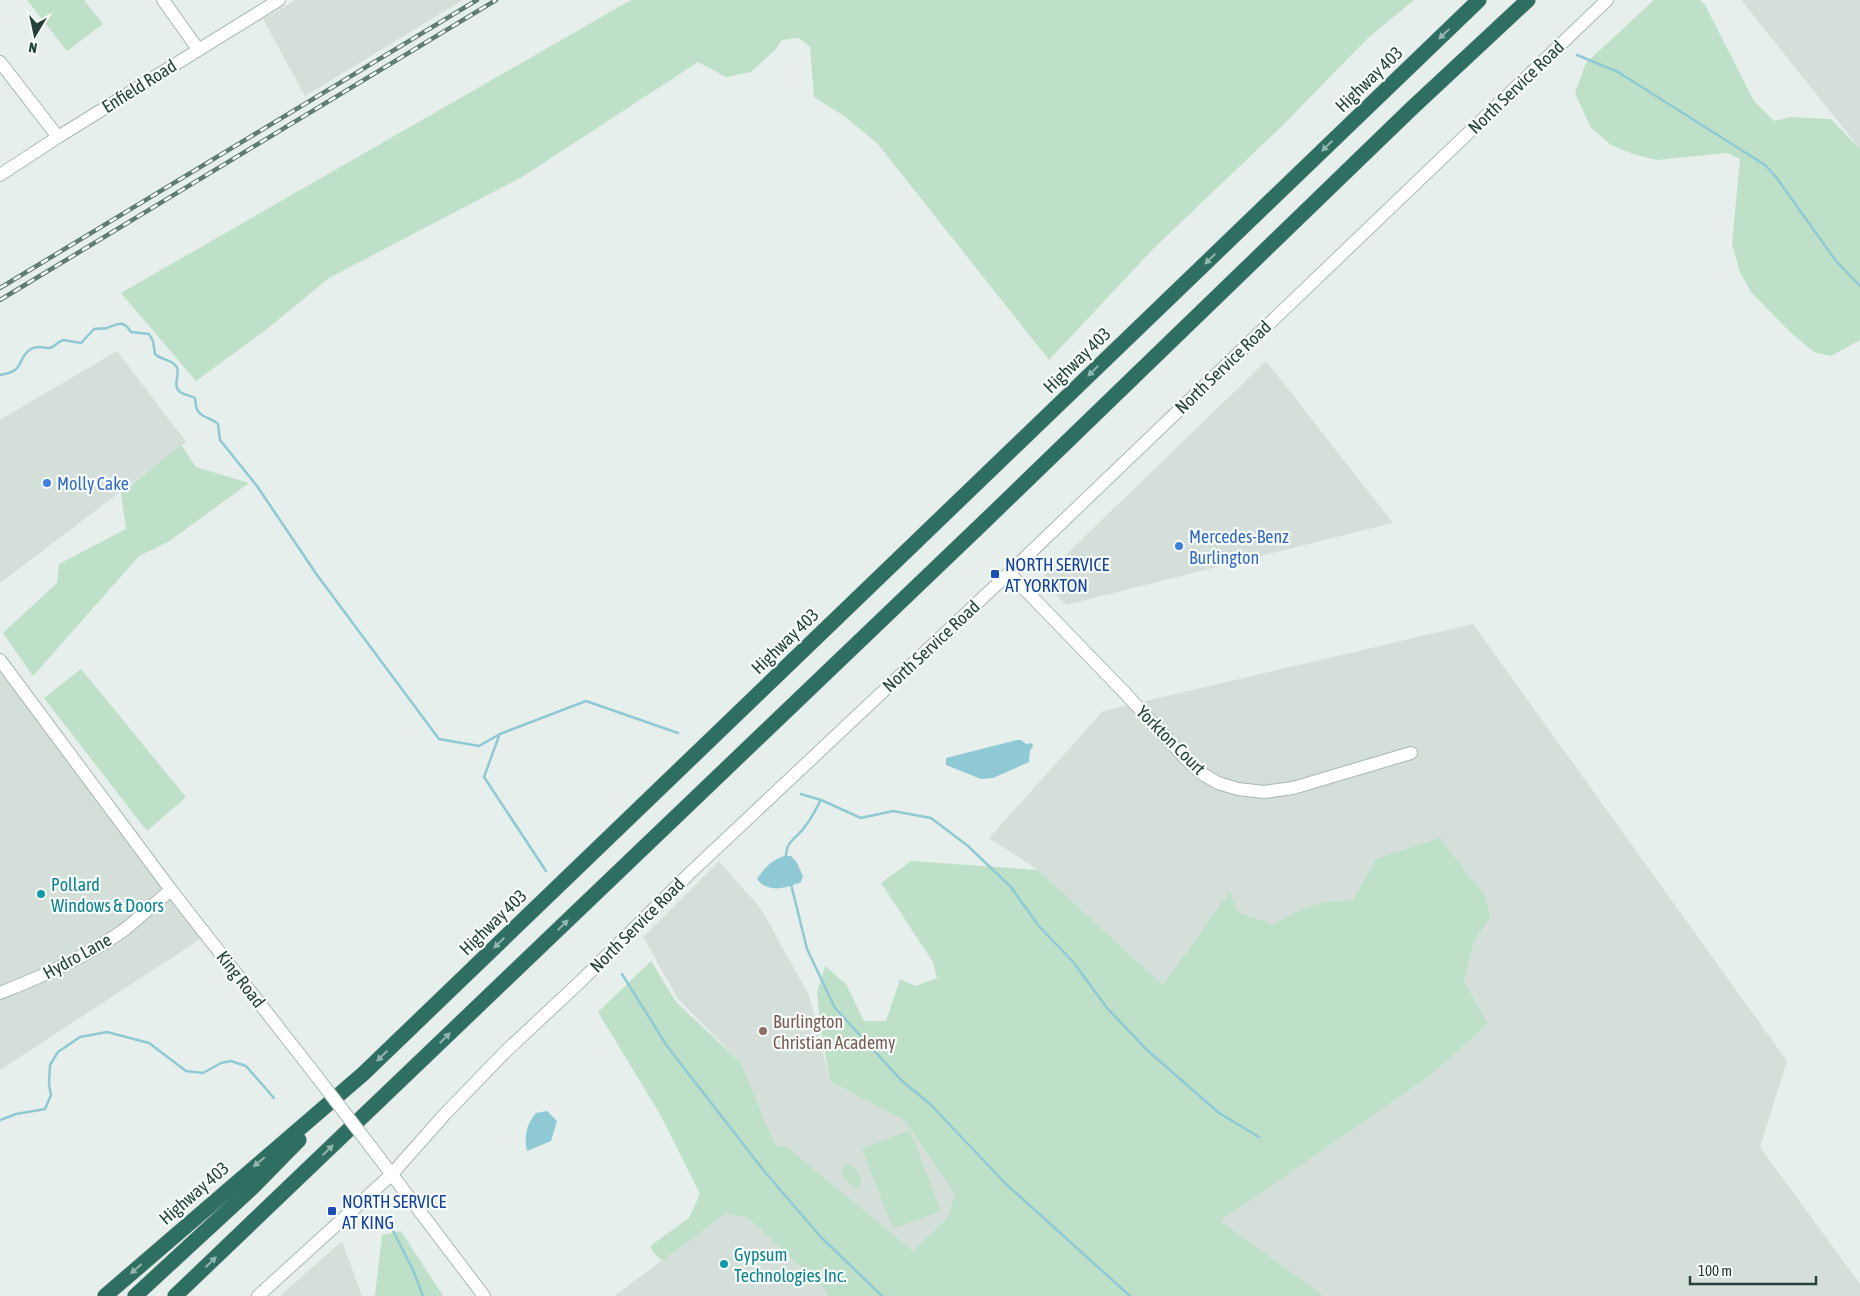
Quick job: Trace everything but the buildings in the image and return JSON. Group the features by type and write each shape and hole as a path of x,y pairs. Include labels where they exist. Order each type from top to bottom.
{"highway":[{"name":"Highway 403","path":"105,1296 363,1074 1480,0"},
{"path":"176,1296 978,528 1411,109 1528,0"},
{"path":"135,1296 253,1187 363,1074"}],"street":[{"path":"163,0 198,49"},
{"name":"Enfield Road","path":"0,175 58,136 279,0"},
{"name":"North Service Road","path":"258,1296 391,1175 445,1114 505,1052 690,873 1009,573 1607,0"},
{"path":"0,62 58,136"},
{"name":"Yorkton Court","path":"1009,573 1186,759 1201,773 1218,783 1238,789 1264,792 1293,788 1411,753"},
{"name":"King Road","path":"0,660 171,890 314,1073 484,1296"},
{"name":"Hydro Lane","path":"0,992 38,978 81,957 124,929 171,890"}],"shaded area":[{"path":"296,0 463,0 305,96 263,19"},
{"path":"1741,0 1860,0 1860,149"},
{"path":"117,351 186,442 0,583 0,420"},
{"path":"1266,361 1393,523 1066,605 1041,579"},
{"path":"1473,624 1787,1061 1760,1147 1860,1284 1860,1296 1324,1296 1219,1221 1431,1075 1488,1024 1464,981 1474,942 1490,917 1485,894 1472,880 1376,859 1354,900 1323,902 1302,909 1273,924 1237,912 1230,891 1163,985 1038,870 989,838 1103,711"},
{"path":"0,664 202,938 0,1070"},
{"name":"Burlington Christian Academy","path":"719,861 761,909 809,995 830,1081 904,1120 955,1194 946,1219 913,1251 787,1148 775,1145 741,1063 678,999 643,937"},
{"path":"725,1214 748,1218 823,1287 828,1296 614,1296"},
{"path":"342,1241 362,1296 280,1296"}],"green space":[{"path":"27,0 84,0 103,24 67,51"},
{"path":"631,0 1414,0 1368,38 1283,125 1153,249 1049,360 877,143 844,116 814,97 810,47 799,38 782,40 775,50 751,72 726,77 698,62 522,177 329,278 267,329 196,381 121,293"},
{"path":"1654,0 1700,0 1705,5 1754,101 1774,121 1791,117 1831,119 1860,149 1860,340 1831,356 1814,352 1790,332 1751,292 1740,272 1732,244 1740,159 1727,153 1657,160 1633,154 1611,145 1591,128 1575,93 1586,63"},
{"path":"181,445 196,467 249,483 168,542 139,556 33,676 3,633 57,583 59,564 126,529 121,493"},
{"path":"81,669 186,797 147,831 44,698"},
{"path":"1440,838 1485,894 1490,917 1474,942 1464,981 1488,1024 1431,1075 1220,1221 1324,1296 828,1296 823,1287 748,1218 725,1214 662,1261 650,1246 689,1218 700,1194 661,1116 598,1012 651,961 676,1002 741,1063 775,1145 787,1147 913,1251 946,1219 955,1194 904,1120 830,1081 820,1024 817,992 825,966 846,984 864,1021 886,1021 900,979 916,986 937,978 933,962 881,883 911,861 1038,870 1163,985 1230,891 1237,912 1273,924 1302,909 1323,902 1353,900 1376,859"},
{"path":"910,1130 941,1211 893,1229 862,1149"},
{"path":"848,1164 855,1168 862,1181 858,1187 853,1187 843,1177 842,1170"},
{"path":"401,1231 443,1296 375,1296 382,1235"}],"water":[{"path":"1021,740 1026,744 1032,743 1033,747 1030,750 1029,762 993,778 981,779 946,765 946,758"},
{"path":"784,856 791,856 797,863 803,876 801,882 778,888 766,887 761,884 757,879 762,871 768,865"},
{"path":"547,1111 557,1121 551,1141 527,1151 526,1136 530,1122 536,1113"}],"waterway":[{"path":"1577,55 1618,72 1765,165 1776,177 1836,261 1860,286"},
{"path":"0,375 14,371 26,353 31,349 38,347 50,348 63,340 81,343 94,329 123,324 131,332 149,334 153,341 155,354 171,362 178,369 177,389 195,398 196,408 200,413 218,424 220,440 257,486 317,575 439,739 479,746 500,734 586,701 678,733"},
{"path":"499,736 484,777 546,871"},
{"path":"801,794 821,800 861,818 893,811 931,818 968,846 1011,887 1038,925 1074,963 1107,1008 1147,1050 1219,1113 1259,1137"},
{"path":"786,859 787,848 803,830 821,800"},
{"path":"791,884 807,949 835,1008 901,1080 930,1104 1006,1184 1130,1296"},
{"path":"622,974 667,1046 764,1171 820,1236 882,1296"},
{"path":"0,1120 16,1114 45,1109 51,1095 49,1084 50,1065 58,1052 80,1037 107,1032 149,1043 186,1071 203,1073 221,1063 231,1061 246,1066 274,1098"},
{"path":"390,1225 413,1270 423,1296"}],"railway":[{"path":"0,288 477,0"},
{"path":"0,300 496,0"}],"place":[{"name":"Molly Cake","path":"47,483"},
{"name":"Mercedes-Benz Burlington","path":"1179,546"},
{"name":"NORTH SERVICE AT YORKTON","path":"995,574"},
{"name":"Pollard Windows & Doors","path":"41,894"},
{"name":"Burlington Christian Academy","path":"763,1031"},
{"name":"NORTH SERVICE AT KING","path":"332,1211"},
{"name":"Gypsum Technologies Inc.","path":"724,1264"}]}
